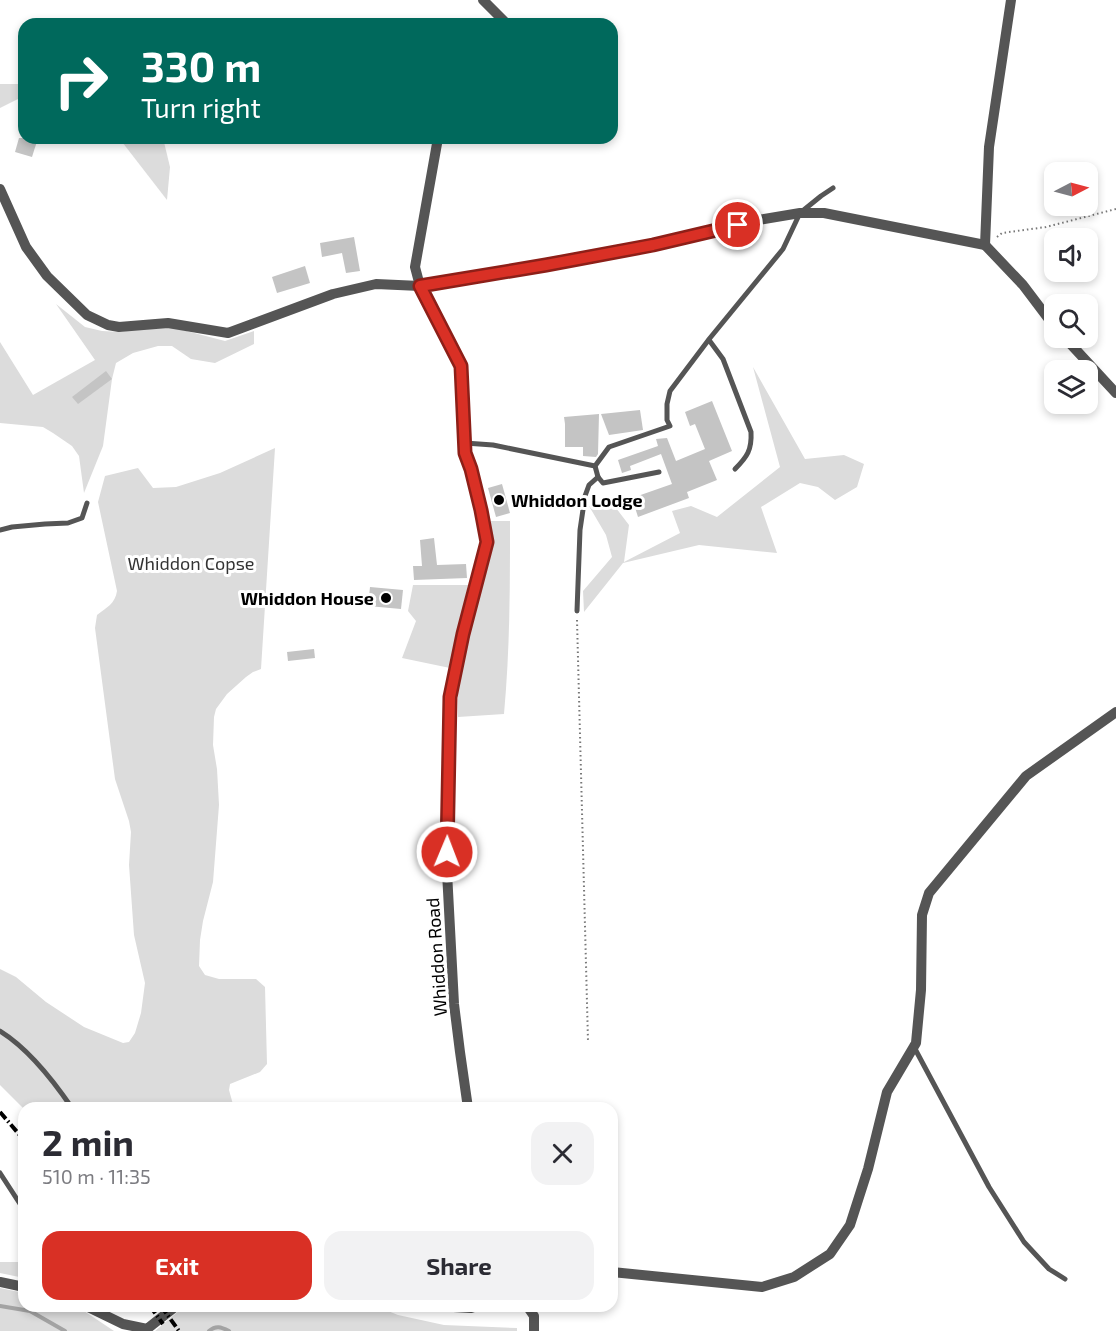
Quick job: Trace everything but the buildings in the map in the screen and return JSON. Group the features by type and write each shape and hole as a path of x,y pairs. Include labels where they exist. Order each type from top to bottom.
{"street":[{"path":"483,0 501,18"},
{"path":"985,245 989,147 1011,0"},
{"name":"Whiddon Road","path":"437,144 416,267 420,286 461,366 465,453 471,469 487,542 463,634 450,697 447,872 454,1004 467,1102"},
{"path":"0,189 26,247 47,276 87,315 108,326 168,322 228,333 333,294 376,284 420,286 643,247 759,220 800,213 824,213 985,245 1023,285 1044,313"},
{"path":"1074,348 1116,393"},
{"path":"618,1273 762,1287 794,1277 830,1254 850,1225 868,1169 887,1092 916,1043 921,990 922,915 929,893 1026,776 1116,712"},
{"path":"0,1282 18,1286"},
{"path":"98,1312 123,1324 147,1329 168,1312"},
{"path":"531,1312 534,1316 534,1331"}],"lane":[{"path":"595,466 609,447 670,426 667,404 670,392 783,249 800,213 833,188"},
{"path":"709,340 723,359 752,432 752,444 745,459 735,469"},
{"path":"465,444 493,445 595,466"},
{"path":"595,466 598,477 603,483 659,472"},
{"path":"576,611 580,530 585,496 589,485 598,477"},
{"path":"0,530 12,527 68,524 82,518 87,503"},
{"path":"0,1031 14,1040 68,1102"},
{"path":"914,1047 989,1187 1024,1242 1049,1269 1065,1280"},
{"path":"0,1173 18,1201"}],"path":[{"path":"985,245 1002,233 1046,227 1116,209"},
{"path":"576,611 588,1041"}],"green space":[{"path":"0,84 18,84 18,99 0,108"},
{"path":"124,144 164,144 170,167 167,200"},
{"path":"56,304 85,327 102,331 175,328 225,341 254,331 254,344 215,363 191,359 172,346 158,346 133,353 116,363 103,446 84,493 79,456 72,446 43,427 0,423 0,342 33,395 95,360"},
{"path":"753,367 805,459 844,455 864,464 857,487 835,500 818,487 800,483 761,507 777,553 699,545 623,563 584,612 583,591 612,557 606,535 589,506 616,508 629,525 624,562 680,533 672,511 691,506 717,517 780,467"},
{"name":"Whiddon Copse","path":"275,448 261,669 246,677 227,694 216,709 214,717 213,745 219,805 213,882 203,921 199,966 205,975 219,979 256,979 265,987 267,1064 260,1072 230,1084 232,1102 18,1103 0,1085 0,969 16,977 46,1002 84,1027 123,1043 129,1042 135,1033 141,1013 145,983 134,935 129,865 131,832 115,779 95,628 97,615 112,602 117,591 98,502 105,476 138,468 153,488 176,487 220,473"},
{"path":"491,521 510,521 509,642 504,714 458,717 458,680 489,542"},
{"path":"413,585 468,585 450,668 402,658 416,621 408,611"},
{"path":"0,1262 18,1262 18,1277 0,1273"},
{"path":"0,1288 18,1292 18,1312 86,1312 114,1331 0,1331"},
{"path":"178,1312 390,1312 444,1325 517,1328 517,1331 155,1331"}],"waterway":[{"path":"0,1306 18,1309"},
{"path":"32,1312 65,1331"},
{"path":"209,1331 219,1327 229,1331"}],"railway":[{"path":"0,1112 18,1133"},
{"path":"154,1312 163,1324"},
{"path":"165,1312 179,1331"}],"place":[{"name":"Whiddon Lodge","path":"499,500"},
{"name":"Whiddon House","path":"386,598"}],"route":[{"path":"447,852 450,697 463,634 487,542 471,469 465,453 461,366 420,286 653,245 738,225"}]}
